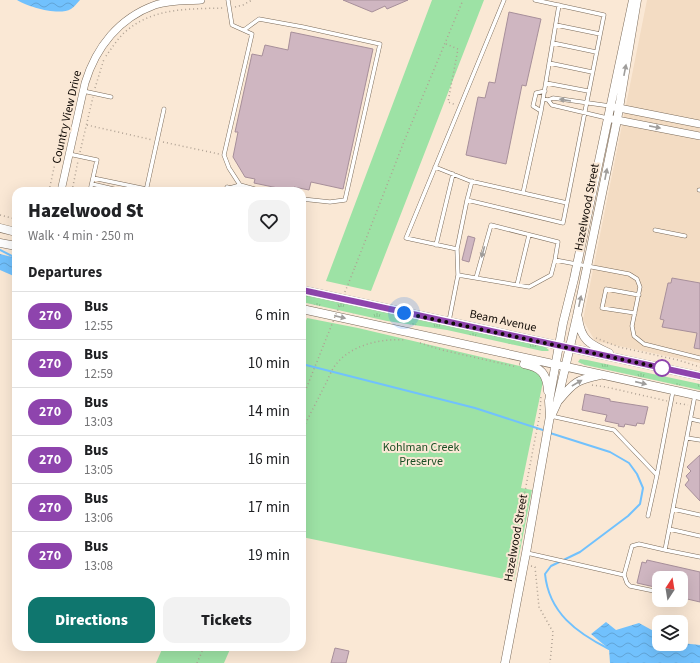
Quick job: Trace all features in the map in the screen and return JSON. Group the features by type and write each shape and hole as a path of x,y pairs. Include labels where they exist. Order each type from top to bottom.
{"street":[{"name":"Country View Drive","path":"62,187 83,91 90,67 98,51 119,25 135,14 155,5 177,1 201,0"},
{"name":"Hazelwood Street","path":"505,663 550,416 549,400 555,365 578,264 607,118 633,0"},
{"name":"Hazelwood Street","path":"550,416 557,402 577,316 617,120 637,0"},
{"path":"610,106 700,124"},
{"path":"607,118 700,136"},
{"path":"0,228 12,231"},
{"path":"0,243 12,245"},
{"name":"Beam Avenue","path":"306,291 700,376"},
{"path":"306,310 698,396"},
{"path":"577,316 580,331 588,342 620,358"},
{"path":"461,344 481,354 534,366 542,372 547,382 549,400"},
{"path":"557,402 576,382 586,378 603,375"}],"lane":[{"path":"228,0 232,25 252,34 224,156 229,168 240,185"},
{"path":"457,249 406,238 459,106 504,0"},
{"path":"467,200 563,222 604,15 535,0"},
{"path":"523,193 545,91 559,5"},
{"path":"244,30 259,19 380,44 345,200 330,202 306,199"},
{"path":"556,25 600,34"},
{"path":"553,43 596,52"},
{"path":"549,63 592,72"},
{"path":"546,83 588,90"},
{"path":"83,91 111,97"},
{"path":"541,111 533,106 536,94 545,91"},
{"path":"543,99 548,100 553,98 610,106"},
{"path":"548,100 552,106 607,118"},
{"path":"147,187 164,109"},
{"path":"69,154 97,160 91,187"},
{"path":"435,167 472,181 567,203"},
{"path":"436,245 453,174"},
{"path":"93,178 133,187"},
{"path":"448,322 458,275 457,249 472,181"},
{"path":"92,184 105,187"},
{"path":"233,187 240,185 247,187"},
{"path":"458,275 529,287 551,275 558,242 491,226 476,278"},
{"path":"655,230 685,236"},
{"path":"518,285 529,235"},
{"path":"555,260 629,274 637,279 640,287 632,326 634,336 644,344 700,358"},
{"path":"635,313 602,308 606,289 639,295"},
{"path":"648,516 673,390"},
{"path":"665,550 693,406 698,396"},
{"path":"550,416 614,430 657,475"},
{"path":"691,419 700,421"},
{"path":"687,438 700,440"},
{"path":"673,509 700,515"},
{"path":"669,529 700,536"},
{"path":"652,591 630,586 627,583 624,575 632,546 639,544 700,557"},
{"path":"526,553 624,575"}],"path":[{"path":"73,187 96,80 104,57 125,32 144,18 171,11 229,8 243,5 252,0"},
{"path":"306,390 405,139 463,0"},
{"path":"445,44 458,49 448,102 459,106"},
{"path":"50,187 55,163"},
{"path":"0,215 12,218"},
{"path":"595,337 619,347 678,360 700,367"},
{"path":"306,423 334,367 347,354 364,346 380,341 396,339 407,340"},
{"path":"420,343 442,350 520,368"},
{"path":"591,385 693,406"},
{"path":"197,663 202,651"}],"shaded area":[{"path":"647,0 700,0 700,363 595,341 583,320"}],"green space":[{"path":"432,0 484,0 371,291 326,281"},
{"path":"306,295 533,344 545,347 549,350 542,351 447,330 387,321 306,303"},
{"name":"Kohlman Creek Preserve","path":"307,318 358,328 545,372 521,488 532,490 514,581 306,538"},
{"path":"580,359 700,384 700,390 585,365 578,362"},
{"path":"161,651 229,651 224,663 156,663"}],"water":[{"path":"17,0 80,0 71,9 59,12 36,8"},
{"path":"0,254 12,257 12,275 0,270"},
{"path":"606,622 616,630 639,623 652,630 652,651 688,651 688,644 700,645 700,663 610,663 609,649 591,634"}],"building":[{"path":"343,0 408,0 387,9 385,6 372,12"},
{"path":"509,12 541,19 526,86 522,85 506,164 466,155 478,97 485,98 489,82 495,83"},
{"path":"291,32 373,49 343,189 311,182 309,190 306,189 306,187 273,187 254,183 255,179 245,177 233,157 238,132 235,132 252,54 262,56 265,45 288,50"},
{"path":"468,236 475,238 469,262 462,260"},
{"path":"672,278 700,283 700,349 694,348 697,333 662,327 664,320 660,319 668,283 671,283"},
{"path":"585,394 610,399 610,401 648,407 644,424 637,423 636,426 625,424 624,427 618,426 619,424 605,421 607,415 582,410"},
{"path":"700,455 700,501 685,485 689,480 686,476 691,471 687,467"},
{"path":"647,560 700,572 700,602 688,599 688,571 652,571 652,586 637,583 642,562 646,563"},
{"path":"335,648 349,651 346,663 331,663"}],"waterway":[{"path":"0,250 12,256"},
{"path":"306,365 475,408 546,431"},
{"path":"550,433 610,452 629,463 637,474 643,488 640,504 628,516 580,552 551,566 545,574 552,600 566,620 586,636 609,649"}],"bus line":[{"name":"270","path":"306,291 700,376"}],"route":[{"path":"404,313 662,368"}]}
